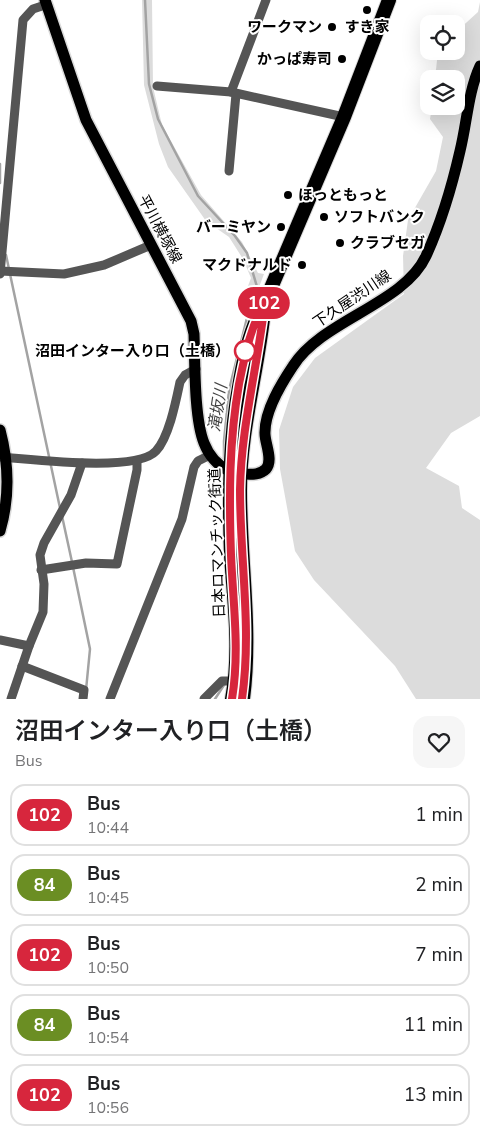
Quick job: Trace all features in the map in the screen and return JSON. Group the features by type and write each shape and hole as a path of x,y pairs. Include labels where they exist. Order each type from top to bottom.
{"highway":[{"name":"日本ロマンチック街道","path":"232,699 236,614 235,473 237,401 246,351 254,321 265,302 344,117 389,0"},
{"name":"日本ロマンチック街道","path":"235,473 247,603 247,655 242,699"}],"main road":[{"name":"平川横塚線","path":"45,2 86,120 191,321 194,334 200,429 210,455 219,466 235,473"},
{"name":"下久屋渋川線","path":"235,473 256,474 266,469 268,464 264,433 266,423 286,376 302,354 328,333 396,289 419,267 426,256 451,187 472,89 480,66"},
{"path":"0,430 8,484 0,531"}],"street":[{"path":"229,171 233,93 266,0"},
{"path":"45,2 33,9 23,20 0,273 64,274 104,265 151,245"},
{"path":"157,86 233,93 344,117"},
{"path":"3,457 82,463 137,461 158,449 175,404 180,382 184,375 196,369"},
{"path":"110,699 182,519 194,467 198,461 210,455"},
{"path":"42,570 86,562 117,564 137,470 137,461"},
{"path":"12,699 29,646 43,612 44,584 40,555 44,543 71,495 82,463"},
{"path":"0,640 29,646"},
{"path":"22,666 84,690 83,699"},
{"path":"204,699 222,681 234,681"}],"shaded area":[{"path":"142,0 152,0 153,87 162,125 201,195 242,242 258,273 264,274 258,290 248,286 251,278 243,259 229,237 206,221 168,167 159,144 144,85"},
{"path":"480,2 480,416 451,433 426,468 459,486 462,508 480,520 480,699 416,699 395,666 314,580 295,551 280,469 279,430 293,387 315,358 404,294 403,256 408,220 436,171 443,137 430,119 431,115 465,115 465,70 436,70 437,60 465,60 465,24 478,12"}],"waterway":[{"name":"滝坂川","path":"145,0 149,84 158,119 198,196 235,236 247,253 258,290 247,318 229,390 224,441 224,463"},
{"path":"0,164 0,183"},
{"path":"6,255 9,269"},
{"path":"10,274 60,508"},
{"path":"62,516 72,562"},
{"path":"73,567 90,649 86,690"},
{"name":"滝坂川","path":"215,699 226,682"}],"bus line":[{"name":"102","path":"232,699 236,655 229,471 236,406 246,351 254,321 265,302 241,474 240,492 247,603 247,655 242,699"}],"place":[{"name":"すき家","path":"367,10"},
{"name":"ワークマン","path":"332,27"},
{"name":"かっぱ寿司","path":"342,59"},
{"name":"ほっともっと","path":"288,195"},
{"name":"ソフトバンク","path":"324,217"},
{"name":"バーミヤン","path":"281,227"},
{"name":"クラブセガ","path":"340,243"},
{"name":"マクドナルド","path":"302,265"},
{"name":"沼田インター入り口（土橋）","path":"245,351"}]}
